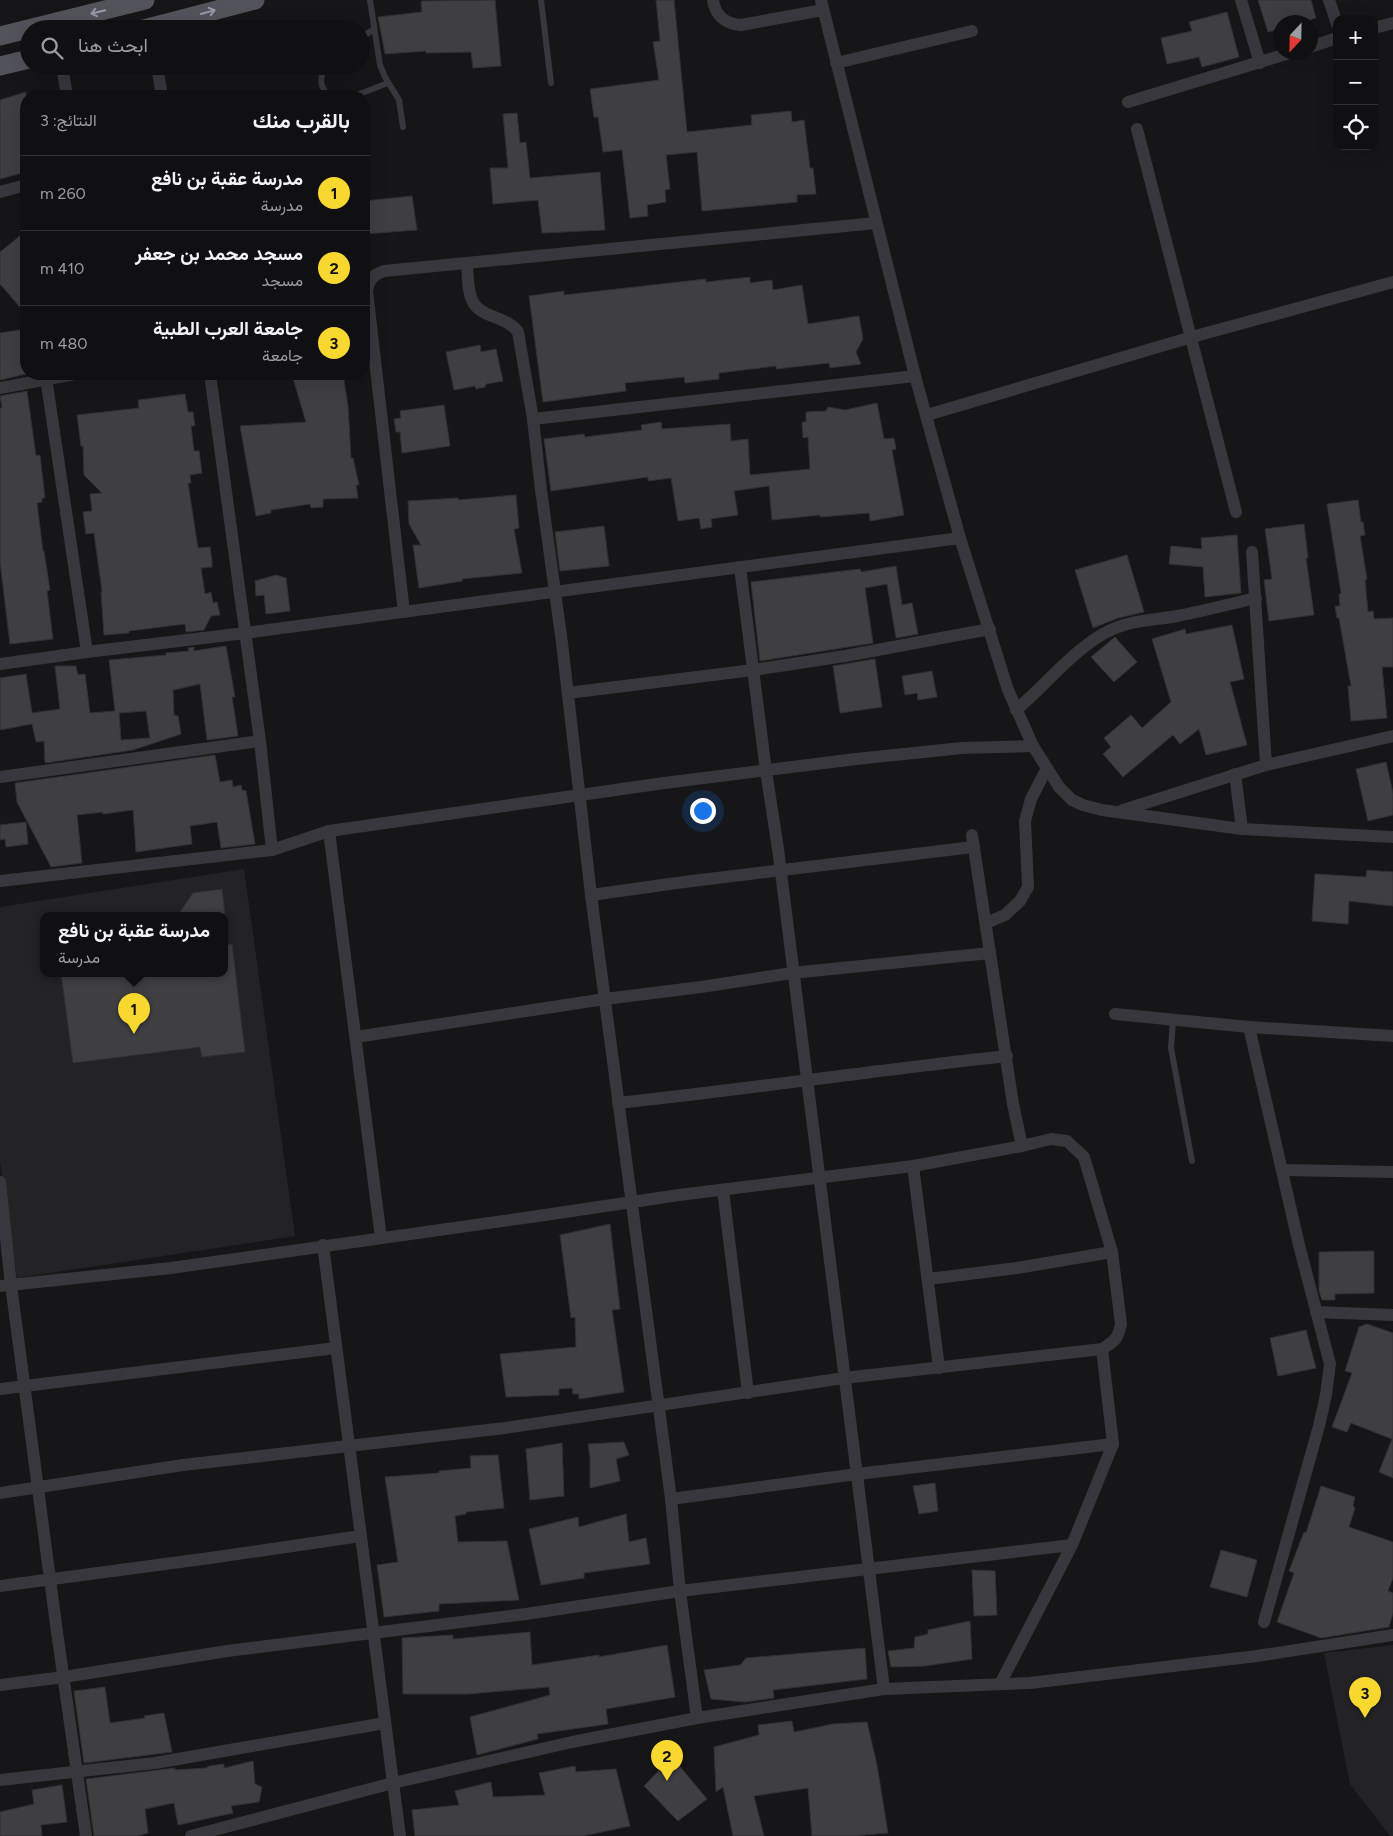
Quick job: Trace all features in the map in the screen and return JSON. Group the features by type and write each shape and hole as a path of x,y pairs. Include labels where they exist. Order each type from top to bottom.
{"main road":[{"path":"76,20 145,0"},
{"path":"179,20 255,0"},
{"path":"0,36 20,32"},
{"path":"0,66 20,60"}],"street":[{"path":"713,0 714,8 722,18 734,25 741,26 822,5 915,376 960,538 1001,669 1016,710 1033,746 1059,788 1072,800 1102,810 1242,829 1393,836"},
{"path":"1241,0 1260,63"},
{"path":"1330,0 1334,15"},
{"path":"1378,27 1393,24"},
{"path":"836,63 972,31"},
{"path":"1318,44 1333,39"},
{"path":"1128,102 1273,59"},
{"path":"63,75 65,90"},
{"path":"158,75 161,90"},
{"path":"1137,129 1236,512"},
{"path":"0,192 20,187"},
{"path":"370,279 375,274 384,271 876,223"},
{"path":"467,263 473,304 482,311 514,325 518,332 533,419 568,693 591,895 671,1500 680,1591 697,1718"},
{"path":"927,415 1192,337 1393,282"},
{"path":"370,317 404,612"},
{"path":"533,419 915,376"},
{"path":"0,388 37,380"},
{"path":"46,380 87,652"},
{"path":"211,380 260,741 272,850"},
{"path":"0,664 960,538"},
{"path":"1252,552 1266,765"},
{"path":"740,567 781,872 792,973 884,1689"},
{"path":"1016,710 1076,655 1094,640 1114,628 1256,598"},
{"path":"568,693 753,670 846,656 990,629"},
{"path":"1118,811 1266,765 1393,736"},
{"path":"0,777 260,741"},
{"path":"0,881 272,850 329,831 579,794 766,770 962,748 1033,746"},
{"path":"986,923 1005,915 1020,901 1028,887 1025,820 1030,799 1047,768"},
{"path":"1235,774 1242,829"},
{"path":"329,831 381,1238"},
{"path":"591,895 684,882 781,872 972,841 1013,1104 1022,1146"},
{"path":"356,1037 792,973 990,953"},
{"path":"1115,1014 1249,1027 1393,1036"},
{"path":"1249,1027 1330,1364 1326,1395 1264,1622"},
{"path":"618,1103 708,1094 906,1066 1007,1056"},
{"path":"0,1492 39,1488 183,1465 505,1428 658,1407 844,1378 939,1368 1022,1356 1102,1349 1119,1336 1121,1324 1112,1252 1084,1157 1067,1141 1051,1139 913,1166 632,1202 170,1268 6,1286"},
{"path":"913,1166 939,1368"},
{"path":"1282,1170 1393,1172"},
{"path":"0,1187 6,1286 25,1385 86,1836"},
{"path":"723,1190 748,1393"},
{"path":"324,1245 372,1632 400,1836"},
{"path":"928,1279 1017,1268 1112,1252"},
{"path":"1316,1312 1393,1314"},
{"path":"0,1389 336,1348"},
{"path":"1000,1684 1072,1545 1113,1444 1102,1349"},
{"path":"671,1500 856,1474 1113,1444"},
{"path":"0,1586 361,1536"},
{"path":"0,1685 64,1677 227,1651 526,1614 680,1591 1072,1545"},
{"path":"191,1836 393,1783 572,1742 697,1718 884,1689 1030,1683 1257,1656 1393,1634"},
{"path":"0,1780 154,1763 385,1723"}],"lane":[{"path":"370,0 380,65 388,83 399,100 403,127"},
{"path":"541,0 551,83"},
{"path":"370,32 374,29"},
{"path":"322,75 321,84 324,90"},
{"path":"370,90 388,83"},
{"path":"1173,1020 1171,1048 1192,1161"}],"shaded area":[{"path":"244,869 295,1236 17,1278 0,1162 0,907"},
{"path":"1393,1645 1393,1836 1390,1836 1350,1784 1324,1653"}],"building":[{"path":"495,0 501,66 473,68 471,52 426,53 426,51 385,54 378,17 422,12 421,1"},
{"path":"656,0 674,0 687,132 752,125 751,115 791,111 792,122 804,120 810,168 813,168 816,194 797,195 797,202 702,211 697,152 666,155 670,189 665,190 666,202 647,205 648,216 630,218 622,150 603,152 598,117 594,117 590,89 659,80 653,42 660,41"},
{"path":"1258,0 1311,0 1315,15 1273,15 1273,31 1268,32"},
{"path":"1227,12 1239,57 1202,67 1199,57 1167,64 1161,38 1192,31 1189,22"},
{"path":"20,94 20,174 0,179 0,100"},
{"path":"517,113 520,143 526,142 530,178 600,172 605,230 542,233 538,200 493,204 490,168 508,168 503,114"},
{"path":"412,196 417,230 370,234 370,200"},
{"path":"20,236 20,307 0,284 0,252"},
{"path":"750,277 750,283 772,280 773,290 802,285 808,324 859,316 863,339 856,352 861,364 830,368 829,363 776,369 776,366 719,373 719,379 685,383 684,377 625,383 626,391 543,402 529,296 564,291 564,295 706,279 706,282"},
{"path":"20,330 20,375 0,380 0,333"},
{"path":"480,345 481,352 496,349 503,381 486,384 485,387 476,389 475,386 454,390 446,352"},
{"path":"294,380 344,380 348,406 351,458 353,458 359,485 356,485 358,498 323,499 323,507 311,508 310,504 271,510 271,513 256,516 240,426 306,422"},
{"path":"27,391 36,456 40,455 45,498 42,498 42,502 37,503 50,590 47,591 53,639 10,644 0,562 0,408 2,408 0,396"},
{"path":"185,394 188,412 193,412 195,426 191,426 194,451 199,451 202,473 190,475 191,483 188,483 198,548 210,547 212,561 212,567 201,568 205,594 211,592 213,603 217,602 220,615 211,616 204,630 186,632 185,624 104,635 102,591 94,533 86,534 83,512 92,511 90,494 102,493 84,475 83,446 81,446 77,415 139,408 138,400"},
{"path":"877,403 884,439 894,438 896,449 892,450 904,515 870,521 869,513 820,517 820,515 772,520 769,486 734,491 738,515 711,519 712,527 701,529 699,518 678,521 671,478 648,481 648,477 551,491 544,439 584,434 585,437 642,430 641,425 661,422 662,429 730,424 731,441 748,439 750,475 810,469 808,437 803,438 802,422 806,422 806,412 826,411 828,407 845,410"},
{"path":"444,405 450,446 402,453 400,432 396,432 394,419 401,418 400,411"},
{"path":"516,495 519,528 514,529 522,573 462,579 462,581 419,588 413,545 421,545 409,524 408,501 458,498 458,500"},
{"path":"1358,500 1365,535 1360,536 1367,579 1365,580 1368,612 1373,611 1374,619 1393,618 1393,667 1382,667 1387,718 1351,721 1348,686 1351,686 1339,618 1337,618 1335,606 1340,606 1339,594 1341,593 1327,504"},
{"path":"1304,524 1308,558 1306,558 1314,615 1269,621 1264,580 1272,579 1265,529"},
{"path":"604,526 609,566 560,571 555,532"},
{"path":"1237,535 1241,593 1205,597 1203,567 1169,564 1171,546 1202,549 1201,538"},
{"path":"1127,555 1144,612 1118,618 1093,628 1075,570"},
{"path":"896,566 902,605 912,603 918,634 896,638 887,584 865,588 873,643 760,661 751,582 860,569 861,572"},
{"path":"276,575 286,578 290,611 266,614 264,595 256,596 255,581"},
{"path":"1232,625 1244,679 1230,682 1247,745 1206,755 1199,729 1180,744 1173,735 1123,777 1103,754 1111,747 1104,738 1131,715 1142,728 1171,702 1152,639 1185,629 1186,634"},
{"path":"1115,637 1137,662 1114,682 1091,657"},
{"path":"226,646 235,697 232,697 238,736 207,740 200,684 173,690 174,715 178,716 181,734 133,750 45,763 44,741 36,742 32,724 0,730 0,678 26,674 32,713 60,709 55,666 76,666 78,675 85,674 90,713 115,711 109,660 166,655 166,653 189,651 188,648 195,647 193,651","holes":["146,711 150,738 121,740 119,713"]},
{"path":"875,659 882,707 840,713 833,666"},
{"path":"932,671 937,697 918,700 917,693 905,695 902,676"},
{"path":"215,755 220,782 232,780 233,787 241,785 242,790 246,791 255,844 221,848 217,822 190,826 192,844 136,852 133,810 103,814 103,812 77,815 82,863 51,867 17,802 15,783"},
{"path":"1386,762 1393,793 1393,815 1368,821 1356,769"},
{"path":"26,822 28,844 6,847 5,839 0,840 0,825"},
{"path":"1367,870 1393,872 1393,906 1349,901 1348,924 1312,921 1315,874 1366,877"},
{"path":"222,889 225,912 180,912 193,893"},
{"path":"228,944 232,944 245,1052 202,1057 200,1047 73,1063 62,977 228,977"},
{"path":"610,1224 620,1309 612,1310 624,1392 579,1399 579,1394 573,1394 572,1388 559,1389 559,1395 506,1397 500,1354 576,1347 575,1317 571,1318 560,1235"},
{"path":"1374,1251 1374,1293 1335,1294 1335,1300 1322,1300 1319,1291 1319,1252"},
{"path":"1367,1324 1393,1333 1393,1478 1379,1472 1392,1439 1351,1423 1347,1432 1332,1427 1352,1373 1345,1371 1359,1327"},
{"path":"1306,1330 1316,1368 1278,1376 1270,1338"},
{"path":"624,1442 629,1455 616,1459 620,1481 590,1488 588,1444"},
{"path":"562,1443 564,1496 530,1500 526,1449"},
{"path":"498,1455 504,1508 466,1512 466,1514 455,1516 458,1542 507,1541 519,1600 439,1604 439,1611 384,1617 377,1565 398,1562 385,1477 439,1473 439,1471 471,1468 470,1456"},
{"path":"935,1483 938,1511 919,1514 913,1486"},
{"path":"1321,1486 1355,1497 1353,1506 1355,1508 1349,1527 1393,1542 1393,1578 1388,1591 1393,1593 1393,1613 1389,1627 1321,1638 1277,1622 1294,1573 1289,1571 1304,1532 1306,1533"},
{"path":"626,1514 629,1542 646,1538 650,1564 584,1573 584,1578 541,1585 529,1529 578,1517 579,1527"},
{"path":"1221,1550 1257,1560 1247,1597 1210,1587"},
{"path":"972,1570 995,1571 997,1615 974,1616"},
{"path":"970,1621 972,1659 925,1666 891,1667 888,1651 914,1648 915,1637 928,1634 928,1630"},
{"path":"530,1632 532,1665 599,1655 599,1657 667,1645 675,1697 606,1709 608,1724 537,1734 538,1739 477,1755 470,1717 550,1695 549,1687 468,1694 403,1694 402,1638 453,1635 453,1639"},
{"path":"865,1648 867,1679 773,1690 774,1698 745,1702 711,1699 704,1670 740,1665 746,1658"},
{"path":"105,1687 110,1723 164,1713 172,1752 84,1763 74,1691"},
{"path":"792,1721 794,1732 833,1724 867,1722 877,1765 888,1833 853,1836 812,1836 808,1788 754,1796 764,1836 733,1836 723,1787 716,1792 714,1747 759,1735 758,1725"},
{"path":"672,1757 707,1799 678,1821 644,1786"},
{"path":"253,1761 255,1784 262,1787 259,1802 231,1806 233,1813 178,1825 174,1803 145,1809 148,1833 138,1836 94,1836 86,1779 175,1768 175,1770 206,1768 224,1764 224,1768"},
{"path":"575,1766 576,1772 616,1769 630,1826 583,1836 415,1836 412,1810 459,1805 455,1791 491,1782 493,1797 545,1795 539,1773"},
{"path":"62,1785 67,1822 41,1825 42,1836 0,1836 0,1812 34,1804 32,1790"}],"place":[{"name":"مدرسة عقبة بن نافع","path":"134,1034"},
{"name":"جامعة العرب الطبية","path":"1365,1718"},
{"name":"مسجد محمد بن جعفر","path":"667,1781"}]}
